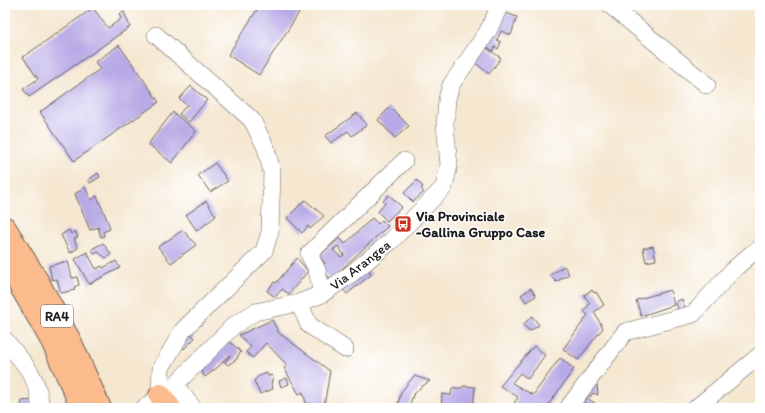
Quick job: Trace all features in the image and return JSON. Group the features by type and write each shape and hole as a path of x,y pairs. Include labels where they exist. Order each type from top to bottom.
{"highway":[{"name":"RA4","path":"5,228 38,282 70,341 100,408"},
{"name":"RA4","path":"5,259 52,341 82,408"}],"street":[{"name":"Via Arangea","path":"162,399 233,326 255,312 299,303 322,294 351,274 392,241 444,187 449,165 445,124 447,99 451,85 488,31 500,5"},
{"path":"610,5 707,85"},
{"path":"156,35 252,120 266,148 272,172 270,232 264,251 183,330 161,368 162,399 193,408"},
{"path":"322,294 317,270 309,254 404,161"},
{"path":"568,408 625,332 693,314 733,270 751,254 760,249"},
{"path":"299,303 309,325 345,349"},
{"path":"5,340 33,375 40,398 40,408"},
{"path":"696,408 760,355"}],"building":[{"path":"260,5 291,5 300,11 259,75 228,55"},
{"path":"93,8 108,28 121,19 119,14 124,12 130,27 29,97 23,89 38,79 23,57"},
{"path":"501,11 517,17 511,35 501,31 497,40 501,42 498,49 495,47 493,51 485,45"},
{"path":"119,45 159,102 74,161 40,112 100,69 95,62"},
{"path":"484,46 501,58 489,74 473,61"},
{"path":"191,86 207,100 189,122 179,114 187,105 179,99"},
{"path":"390,107 409,126 395,138 378,120"},
{"path":"173,112 196,131 172,163 148,144"},
{"path":"357,113 367,125 352,136 348,131 331,143 325,136"},
{"path":"215,163 228,181 210,192 198,175"},
{"path":"98,173 100,177 90,183 88,180"},
{"path":"417,180 423,187 421,189 424,192 413,202 404,193"},
{"path":"85,187 91,200 97,196 108,222 110,229 103,232 104,236 101,237 98,227 90,230 75,194"},
{"path":"389,195 402,207 387,221 378,212 385,203 383,201"},
{"path":"305,200 324,216 310,229 308,226 302,233 287,218"},
{"path":"206,201 216,216 197,231 186,215"},
{"path":"372,218 378,224 382,220 388,226 331,279 320,268 325,263 319,256 340,238 345,244","holes":["338,246 344,255 341,257 333,250"]},
{"path":"69,230 71,234 75,231 78,237 74,239 78,248 70,253 61,235"},
{"path":"183,230 196,245 171,263 158,247"},
{"path":"103,243 111,254 106,258 98,252 94,254 92,249"},
{"path":"653,246 656,260 646,262 643,248"},
{"path":"87,252 96,269 102,266 103,268 116,261 120,268 89,284 75,259"},
{"path":"297,258 308,271 289,294 282,289 275,297 267,291 274,282 276,283"},
{"path":"68,261 72,278 77,277 79,285 74,287 75,290 61,293 57,279 52,280 49,266"},
{"path":"564,266 569,274 556,282 550,275"},
{"path":"365,267 372,274 347,294 341,287"},
{"path":"531,288 536,296 526,302 521,295"},
{"path":"592,290 594,293 596,292 604,305 594,312 603,328 578,360 563,349 588,315 584,311 590,303 584,295"},
{"path":"670,290 674,305 641,316 636,300"},
{"path":"682,299 685,308 678,310 676,302"},
{"path":"532,316 539,325 530,331 523,325"},
{"path":"272,320 279,333 330,371 324,406 306,403 303,392 299,394 284,368 287,365 266,343 253,358 246,352 251,347 239,335"},
{"path":"189,332 195,338 184,349 178,342"},
{"path":"229,341 241,352 237,357 238,358 228,365 225,362 230,356 229,355 218,367 205,377 200,369"},
{"path":"534,346 545,355 528,379 520,373 512,383 533,395 560,358 574,369 546,408 511,408 518,397 500,386"},
{"path":"267,373 268,376 272,375 273,380 271,381 273,389 260,394 254,381 259,376"},
{"path":"414,376 430,381 413,395 409,408 397,408 401,392"},
{"path":"287,378 289,384 281,387 279,381"},
{"path":"590,381 597,385 598,395 593,393 590,397 583,392"},
{"path":"463,386 475,387 473,408 441,408 442,394 451,395 452,388 462,388"},
{"path":"587,398 596,404 597,408 580,408"},
{"path":"36,400 36,408 22,408 21,401"}],"place":[{"name":"Via Provinciale -Gallina Gruppo Case","path":"403,224"}]}
